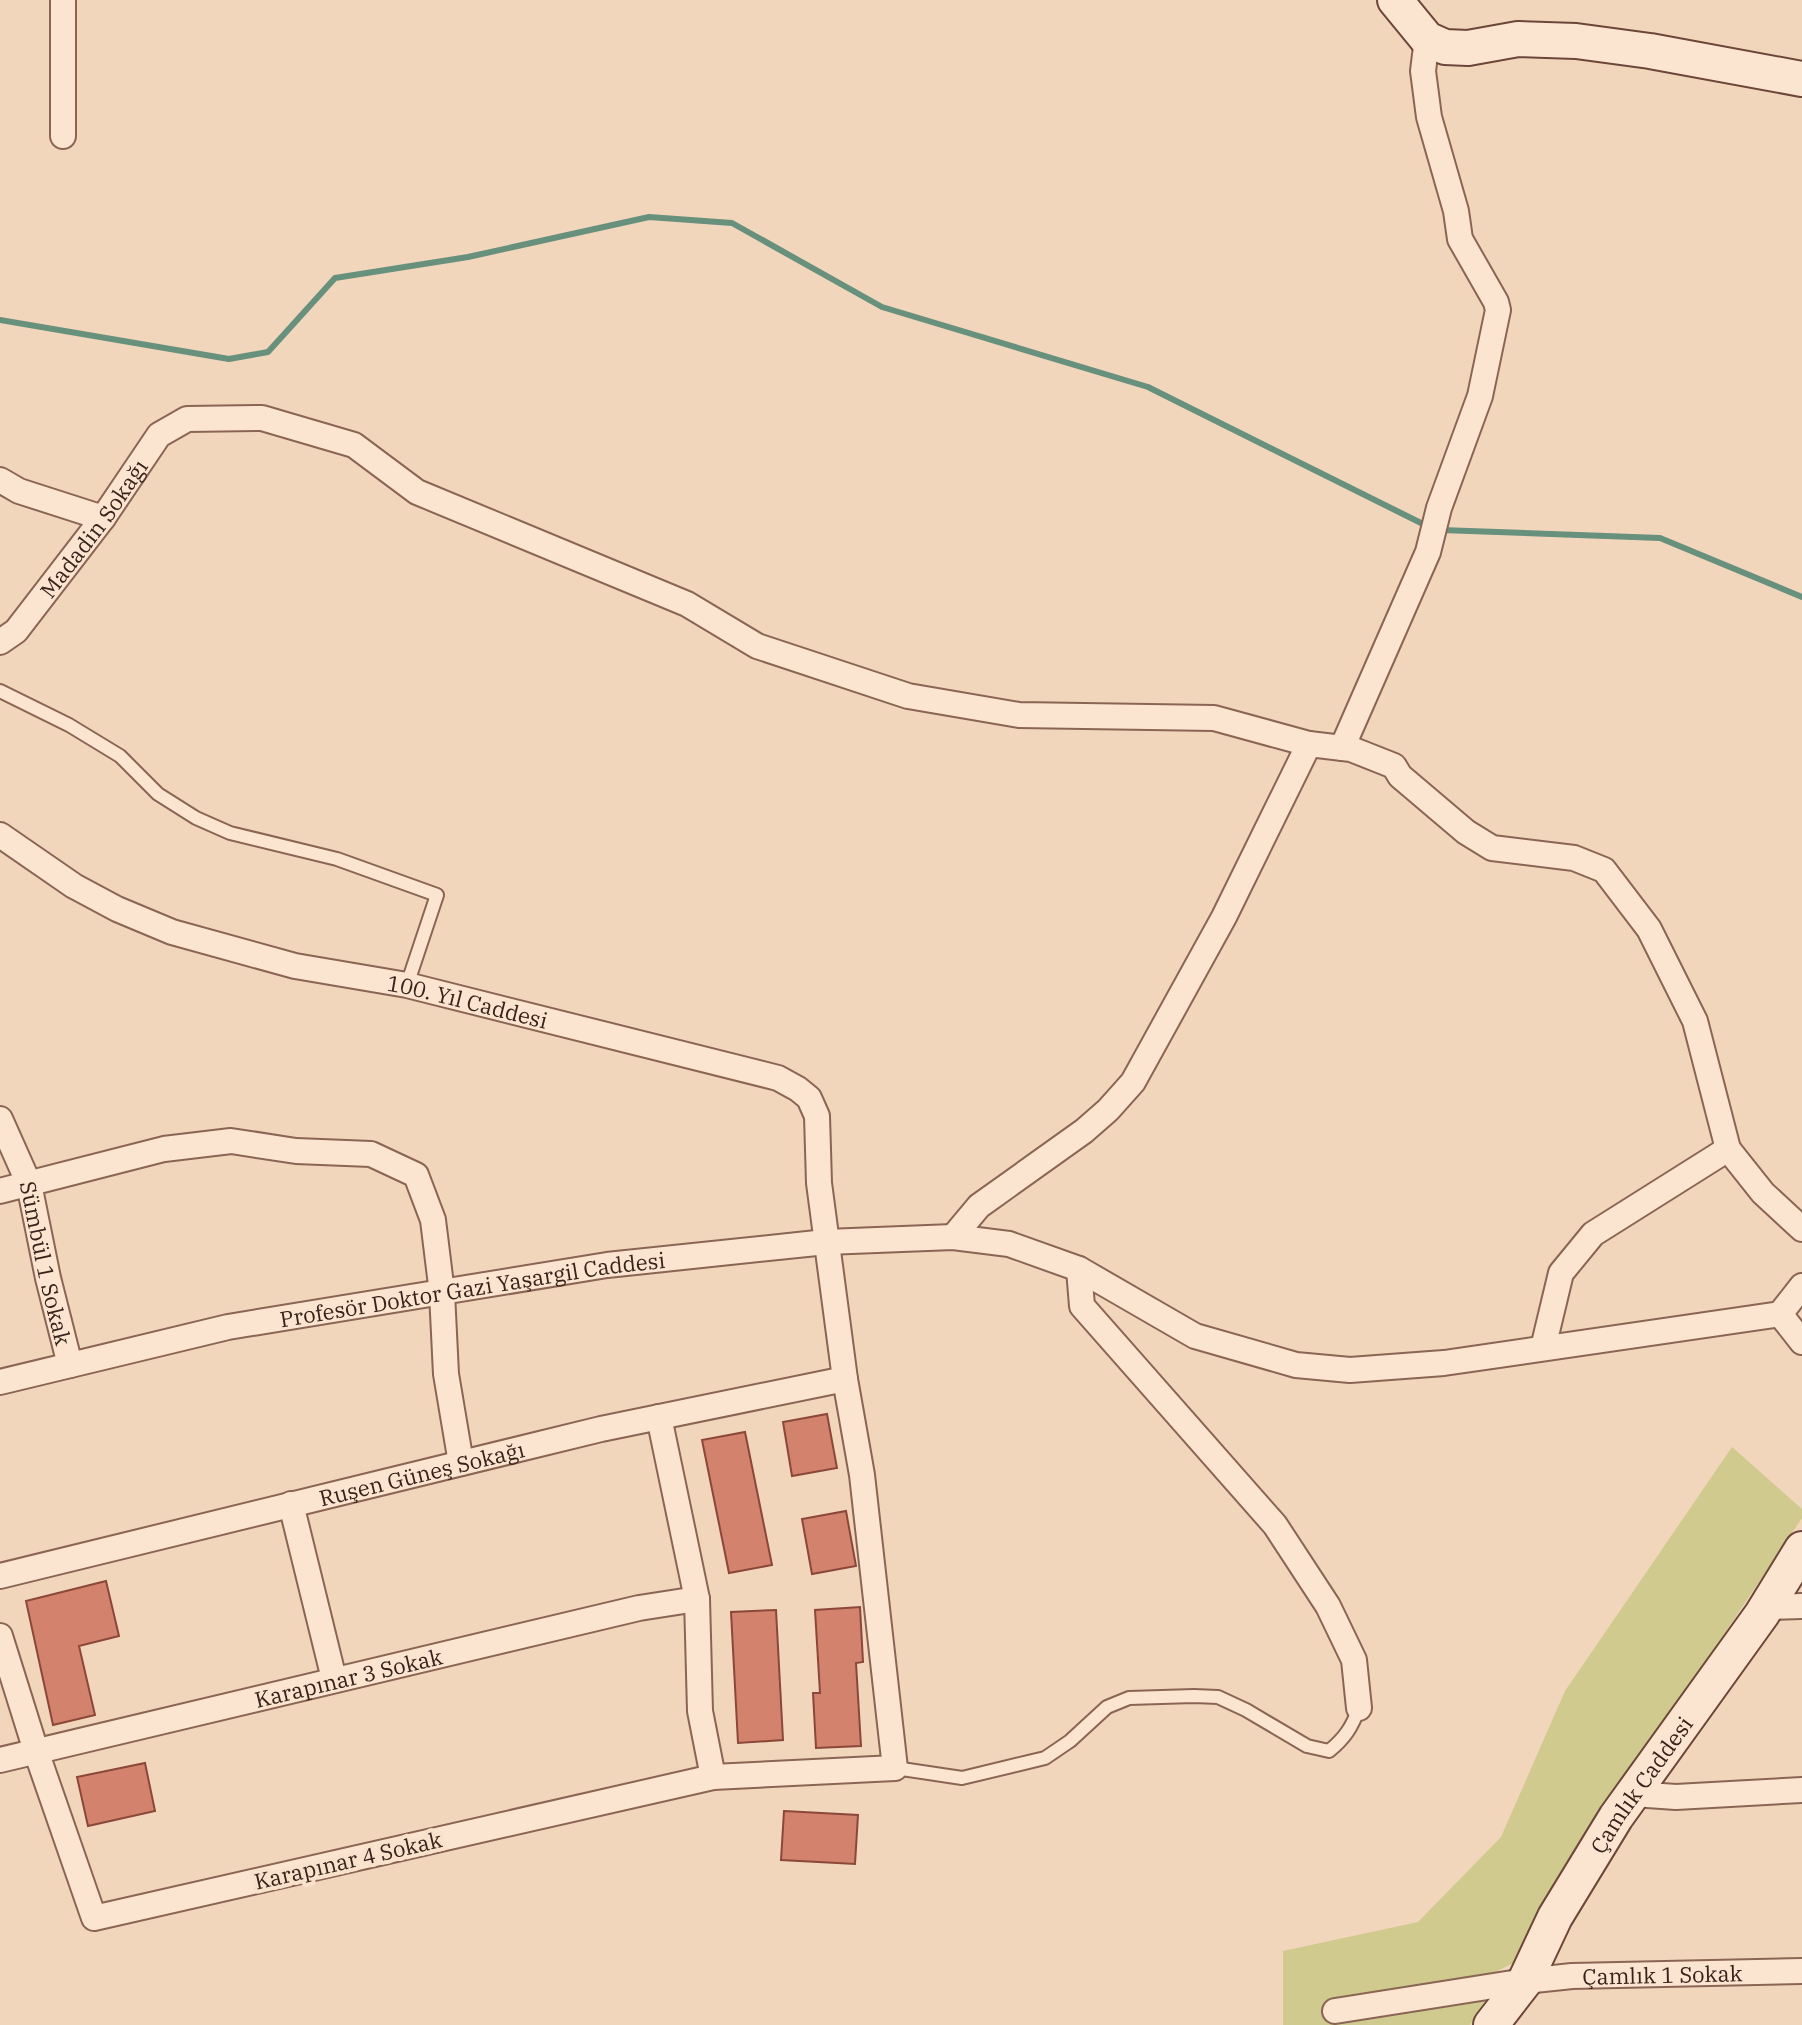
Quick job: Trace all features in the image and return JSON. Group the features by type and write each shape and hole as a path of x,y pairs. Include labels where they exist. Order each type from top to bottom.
{"street":[{"path":"63,0 63,136"},
{"path":"1395,0 1427,39 1445,47 1468,48 1518,39 1576,41 1650,51 1802,79"},
{"path":"1342,748 1428,552 1439,508 1480,396 1498,310 1460,239 1456,211 1429,117 1423,71 1427,39"},
{"name":"Madadin Sokağı","path":"0,642 16,631 103,518 159,435 187,419 262,418 354,445 417,492 687,604 757,646 908,696 1019,715 1214,718 1309,744"},
{"path":"0,508 10,486 103,518"},
{"path":"953,1237 979,1206 1084,1131 1133,1082 1224,917 1309,744 1351,749 1394,766 1400,776 1466,832 1492,848 1574,858 1604,870 1649,929 1695,1021 1728,1149 1763,1193 1802,1229"},
{"name":"100. Yıl Caddesi","path":"0,835 74,886 117,909 172,932 295,966 407,985 778,1078 809,1098 817,1116 819,1183 826,1242 862,1475 895,1768"},
{"name":"Sümbül 1 Sokak","path":"0,1119 29,1184 70,1365"},
{"path":"0,1191 164,1149 231,1141 296,1151 371,1154 416,1175 433,1220 442,1293 446,1374 461,1463"},
{"path":"1543,1348 1561,1273 1593,1234 1728,1149"},
{"name":"Profesör Doktor Gazi Yaşargil Caddesi","path":"0,1382 228,1327 607,1265 826,1242 953,1237 1009,1244 1079,1269 1195,1336 1296,1365 1350,1370 1444,1363 1780,1314"},
{"path":"1079,1269 1082,1306 1275,1525 1328,1606 1354,1660 1359,1708"},
{"path":"1802,1286 1780,1314 1802,1342"},
{"name":"Ruşen Güneş Sokağı","path":"0,1576 461,1463 659,1417 845,1379"},
{"path":"659,1417 697,1599 700,1711 713,1777"},
{"path":"291,1504 334,1679"},
{"name":"Çamlık Caddesi","path":"1491,2025 1525,1981 1555,1917 1633,1794 1767,1607 1802,1549"},
{"name":"Karapınar 3 Sokak","path":"0,1760 639,1608 697,1599"},
{"path":"1767,1607 1802,1606"},
{"name":"Karapınar 4 Sokak","path":"0,1636 94,1918 713,1777 895,1768"},
{"path":"1633,1794 1676,1797 1802,1790"},
{"name":"Çamlık 1 Sokak","path":"1335,2011 1572,1976 1802,1971"}],"lane":[{"path":"0,691 69,725 120,756 158,794 196,818 230,833 337,859 437,895 407,985"},
{"path":"895,1768 962,1778 1045,1758 1070,1741 1107,1707 1129,1698 1218,1697 1307,1746 1329,1751 1345,1739 1359,1708"}],"shaded area":[{"path":"1732,1447 1802,1509 1802,1518 1545,1900 1522,1959 1497,1971 1486,1999 1470,2025 1283,2025 1283,1951 1418,1922 1501,1837 1565,1691"}],"building":[{"path":"827,1414 837,1468 792,1476 783,1422"},
{"path":"745,1432 772,1565 729,1573 702,1440"},
{"path":"846,1511 856,1566 812,1574 802,1519"},
{"path":"106,1581 119,1636 79,1646 95,1715 53,1725 26,1601"},
{"path":"860,1607 863,1662 856,1663 861,1746 816,1748 813,1693 820,1693 815,1610"},
{"path":"776,1610 783,1740 738,1743 731,1612"},
{"path":"145,1763 155,1811 88,1826 77,1777"},
{"path":"784,1811 858,1815 855,1864 781,1860"}],"waterway":[{"path":"0,320 229,359 268,352 335,278 468,257 649,217 732,223 882,307 1148,387 1427,526"},
{"path":"1441,530 1660,538 1802,597"}]}
